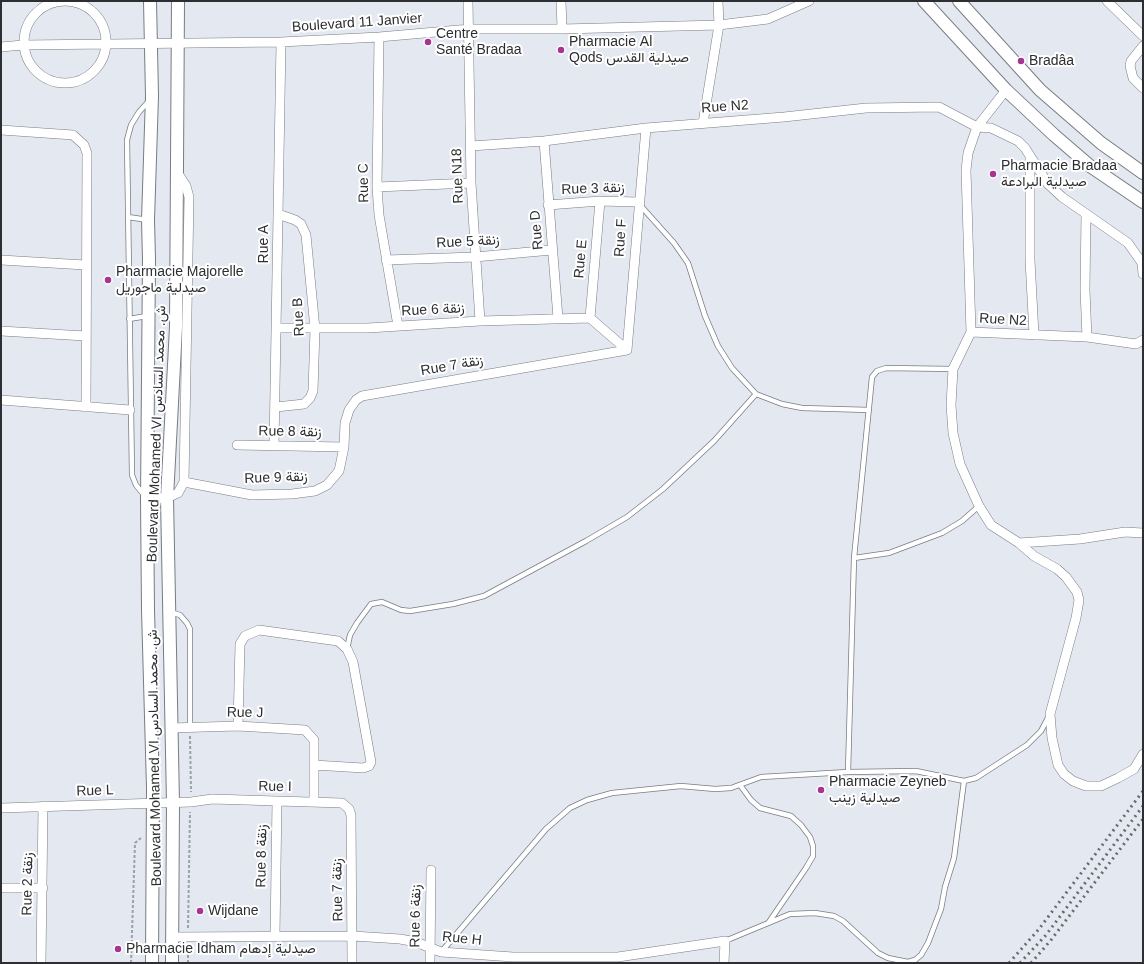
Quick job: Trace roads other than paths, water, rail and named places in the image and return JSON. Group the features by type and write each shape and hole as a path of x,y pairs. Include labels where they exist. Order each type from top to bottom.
{"main road":[{"name":"Boulevard Mohamed VI ش. محمد السادس","path":"150,1 152,96 148,220 147,499 152,803 152,963"},
{"name":"Boulevard Mohamed VI ش. محمد السادس","path":"172,963 173,802 168,612 167,498 182,327 183,238 177,172 178,1"},
{"path":"924,1 1006,90 1090,166 1143,202"},
{"path":"958,1 1040,90 1101,143 1143,173"}],"street":[{"name":"Rue N18","path":"468,1 470,29 471,183 480,321"},
{"path":"561,1 562,29"},
{"path":"703,123 719,25 718,1"},
{"name":"Boulevard 11 Janvier","path":"1,47 23,45 281,42 379,37 470,29 562,29 719,25 768,19 809,1"},
{"path":"1107,1 1143,36"},
{"path":"51,2 78,2 100,18 107,44 98,67 78,82 53,82 32,68 23,45 30,19 51,2"},
{"name":"Rue C","path":"379,37 377,187 386,260 398,326"},
{"name":"Rue A","path":"274,446 276,407 281,42"},
{"path":"1143,46 1131,61 1130,66 1133,78 1143,88"},
{"path":"977,127 1006,90"},
{"name":"Rue N2","path":"471,146 544,141 646,128 784,117 866,108 939,107 977,127 991,128 1008,135 1025,148 1048,184 1062,197 1128,244 1142,263 1143,274"},
{"name":"Rue N2","path":"977,127 968,153 966,170 971,332 1087,337 1136,344 1143,340"},
{"name":"Rue F","path":"627,350 638,202 646,128"},
{"path":"1,130 73,135 84,145 87,154 85,265 86,407"},
{"name":"Rue D","path":"544,141 558,318"},
{"path":"1030,156 1030,260 1034,335"},
{"path":"377,187 471,183"},
{"name":"Rue 3 زنقة","path":"548,205 600,202 638,202"},
{"name":"Rue E","path":"590,318 600,202"},
{"name":"Rue B","path":"276,407 304,404 310,398 313,391 315,329 306,235 301,224 295,220 278,214"},
{"path":"1086,214 1085,290 1087,337"},
{"name":"Rue 5 زنقة","path":"386,260 476,257 552,250"},
{"path":"1,260 85,265"},
{"path":"590,318 627,350"},
{"name":"Rue 6 زنقة","path":"277,328 315,329 480,321 590,318"},
{"path":"147,499 167,498 178,493 184,482 182,327"},
{"path":"1,331 85,336"},
{"path":"971,332 953,369 951,405 953,433 960,464 979,506 991,525 1019,543 1034,556 1057,568 1077,592 1079,600 1076,618 1058,677 1050,714 1052,738 1058,765 1064,774 1072,781 1086,786 1102,786 1134,768 1143,754"},
{"name":"Rue 7 زنقة","path":"339,471 344,447 345,423 349,410 356,400 362,396 627,350"},
{"path":"1,400 130,410"},
{"name":"Rue 8 زنقة","path":"237,445 344,447"},
{"name":"Rue 9 زنقة","path":"184,482 252,495 292,494 315,491 327,485 339,471"},
{"path":"1019,543 1073,540 1125,532 1143,533"},
{"path":"238,726 240,644 245,636 259,630 338,641 347,649 353,662 371,762 369,766 363,768 314,766 314,801"},
{"name":"Rue J","path":"171,728 238,726 299,729 308,732 314,740 314,766"},
{"name":"Rue I","path":"191,802 212,799 342,803 349,809 351,815"},
{"name":"Rue 8 زنقة","path":"275,936 277,801"},
{"name":"Rue L","path":"1,808 191,802"},
{"name":"Rue 2 زنقة","path":"41,963 43,806"},
{"name":"Rue 7 زنقة","path":"351,815 352,963"},
{"name":"Rue 6 زنقة","path":"430,963 431,870"},
{"path":"1,888 43,888"},
{"name":"Rue H","path":"172,937 353,936 400,939 416,942 441,952 513,960 618,960 724,941"},
{"path":"724,941 724,963"}],"lane":[{"path":"147,499 136,485 132,475 127,140 131,125 152,96"},
{"path":"638,202 674,243 688,263 705,316 718,346 732,368 756,394 782,404 802,408 869,410"},
{"path":"128,217 148,220"},
{"path":"129,319 148,315"},
{"path":"848,772 854,558 872,377 877,371 886,368 953,369"},
{"path":"347,649 350,635 371,604 382,602 401,610 410,611 453,604 484,596 627,517 663,489 714,441 756,394"},
{"path":"854,558 889,553 942,533 962,521 979,506"},
{"path":"168,612 180,615 190,629 190,727"},
{"path":"441,952 546,829 570,808 587,800 612,793 681,786 731,788 761,777 848,772 916,771 964,781 976,778 1027,745 1041,731 1050,714"},
{"path":"724,941 747,933 790,914 804,912 834,916 851,928 878,953 898,961 908,962 915,960 921,955 928,943 941,909 954,852 964,781"},
{"path":"740,785 751,800 760,808 791,816 801,825 810,837 813,846 813,856 769,922"}],"railway":[{"path":"1009,963 1039,929 1143,791"},
{"path":"1020,963 1046,935 1143,806"},
{"path":"1031,963 1051,940 1143,819"}],"place":[{"name":"Centre Santé Bradaa","path":"428,42"},
{"name":"Pharmacie Al Qods صيدلية القدس","path":"561,50"},
{"name":"Bradâa","path":"1021,61"},
{"name":"Pharmacie Bradaa صيدلية البرادعة","path":"993,174"},
{"name":"Pharmacie Majorelle صيدلية ماجوريل","path":"108,280"},
{"name":"Pharmacie Zeyneb صيدلية زينب","path":"821,790"},
{"name":"Wijdane","path":"200,911"},
{"name":"Pharmacie Idham صيدلية إدهام","path":"118,949"}]}
